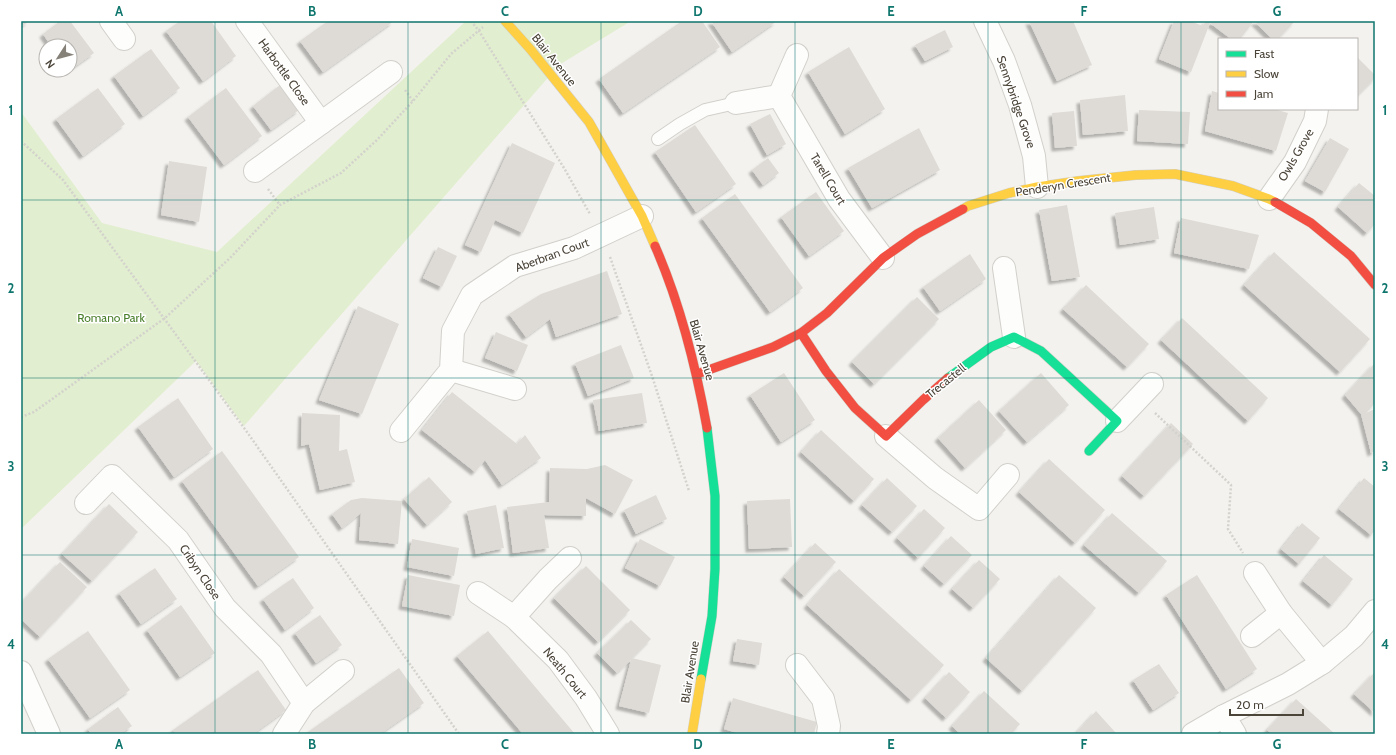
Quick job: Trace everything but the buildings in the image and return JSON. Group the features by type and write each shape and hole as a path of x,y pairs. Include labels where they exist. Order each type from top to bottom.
{"street":[{"path":"111,21 124,40"},
{"name":"Harbottle Close","path":"247,21 321,123"},
{"name":"Blair Avenue","path":"505,21 531,50 589,122 642,216 666,271 697,374 708,431 715,496 715,569 712,616 692,734"},
{"name":"Sennybridge Grove","path":"985,21 1004,61 1020,105 1034,156 1037,187"},
{"path":"736,103 779,96 797,55"},
{"path":"255,171 391,72"},
{"name":"Tarell Court","path":"779,96 839,198 883,258"},
{"name":"Owls Grove","path":"1269,199 1295,162 1315,121 1317,110"},
{"name":"Penderyn Crescent","path":"697,374 773,347 801,333 827,313 883,258 917,234 968,206 1009,193 1037,187 1136,175 1175,174 1233,186 1269,199 1316,227 1351,256 1375,285"},
{"name":"Aberbran Court","path":"452,370 453,332 472,296 515,266 574,248 642,216"},
{"path":"1004,268 1014,337 1041,351 1117,421"},
{"path":"801,333 826,371 855,408 935,478 979,509 1008,475"},
{"name":"Trecastell","path":"886,436 946,379 992,347 1014,337"},
{"path":"401,432 452,370 515,389"},
{"path":"1089,451 1146,391"},
{"name":"Cribyn Close","path":"86,503 112,476 178,540 225,608 271,654 304,704"},
{"path":"514,617 548,579 570,558"},
{"path":"1255,573 1281,613 1322,663"},
{"name":"Neath Court","path":"478,593 514,617 558,660 586,698 608,734"},
{"path":"1193,734 1229,725 1288,684 1322,663 1354,636 1375,611"},
{"path":"1252,636 1281,613"},
{"path":"797,665 823,699 829,726 828,734"},
{"path":"284,734 304,704 344,671"},
{"path":"21,672 49,734"}],"lane":[{"path":"658,138 705,110 736,103"}],"path":[{"path":"21,417 34,412 165,318 230,258 280,205 341,173 377,140 408,107 451,54 484,26"},
{"path":"21,141 64,180 247,432 459,734"},
{"path":"1146,391 1231,484 1228,529 1255,573"}],"green space":[{"name":"Romano Park","path":"466,21 631,21 559,65 244,426 196,361 21,529 21,112 102,223 217,252"}],"traffic: fast":[{"path":"948,378 991,347 1014,337 1041,351 1117,421 1089,451"},
{"path":"701,679 712,616 715,569 715,496 707,428"}],"traffic: slow":[{"path":"505,21 531,50 589,122 642,216 655,246"},
{"path":"963,209 1009,193 1037,187 1136,175 1175,174 1233,186 1275,202"},
{"path":"692,734 701,679"}],"traffic: jam":[{"path":"1275,202 1311,223 1351,256 1375,285"},
{"path":"697,374 773,347 801,333 827,313 883,258 917,234 963,209"},
{"path":"655,246 680,313 698,382 707,428"},
{"path":"801,333 826,371 855,408 886,436 948,378"}]}
